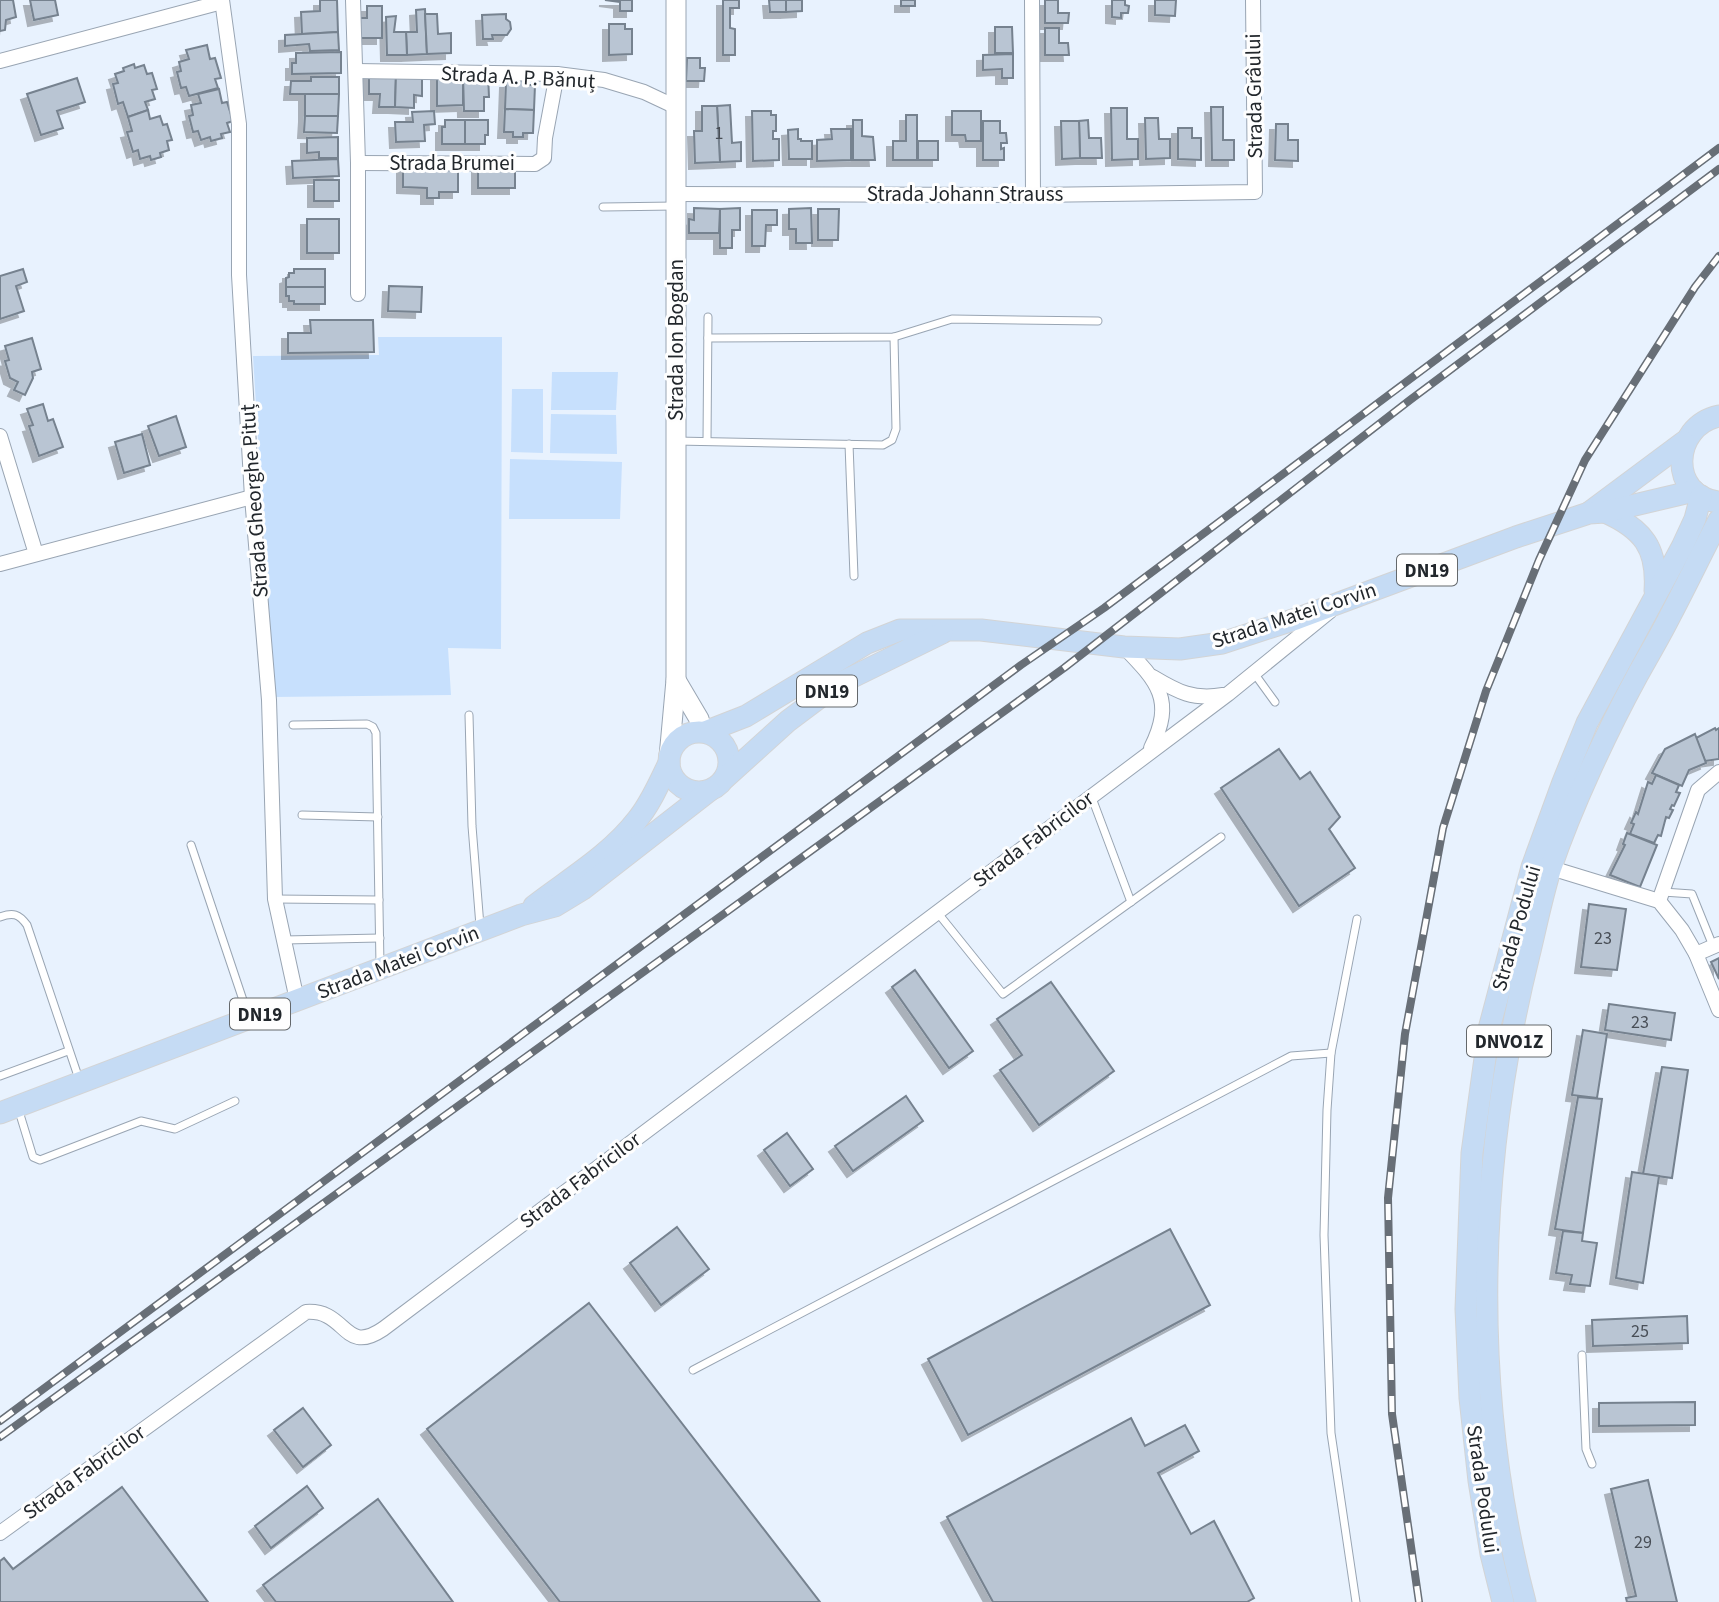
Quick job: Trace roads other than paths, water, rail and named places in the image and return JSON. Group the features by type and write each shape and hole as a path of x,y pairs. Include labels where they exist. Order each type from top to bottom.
{"main road":[{"name":"Strada Ion Bogdan","path":"669,760 676,680 676,0"},
{"name":"DN19","path":"1597,512 1684,442 1692,430 1703,421 1719,416"},
{"path":"1684,442 1681,462 1684,476 1704,496"},
{"name":"DN19","path":"1597,512 1704,496"},
{"name":"Strada Podului","path":"1503,1602 1491,1553 1479,1481 1470,1398 1466,1309 1472,1153 1479,1084 1495,1005 1537,855 1587,723 1695,519 1704,496"},
{"path":"1597,512 1629,524 1646,541 1655,562 1654,597"},
{"name":"Strada Matei Corvin","path":"704,732 746,716 886,634 916,628 947,631 981,629 1124,647 1180,649 1222,643 1339,604 1504,541 1597,512"},
{"name":"Strada Podului","path":"1525,1602 1508,1532 1491,1394 1487,1312 1495,1131 1503,1073 1551,868 1574,810 1625,700 1719,520"},
{"name":"Strada Matei Corvin","path":"9,1110 521,915 555,906 583,889 717,784 788,720 836,685 947,631"},
{"path":"669,760 673,777 688,790 717,784 728,769 727,752 717,738 704,732 676,680"},
{"name":"DN19","path":"669,760 678,741 694,732 704,732"},
{"name":"Strada Matei Corvin","path":"521,915 625,834 650,802 669,760"}],"street":[{"path":"354,0 358,294"},
{"path":"1032,0 1033,195"},
{"name":"Strada Grâului","path":"1253,0 1255,192"},
{"path":"0,61 222,1"},
{"name":"Strada Gheorghe Pituț","path":"222,1 239,124 239,275 269,700 275,899 297,1000"},
{"name":"Strada A. P. Bănuț","path":"356,71 557,74 604,80 644,92 676,107"},
{"name":"Strada Brumei","path":"358,163 535,164 544,158 557,74"},
{"name":"Strada Johann Strauss","path":"675,200 1255,192"},
{"path":"0,436 36,554"},
{"path":"0,564 253,497"},
{"name":"Strada Fabricilor","path":"0,1533 306,1312 327,1313 350,1335 371,1336 383,1329 1228,694 1339,604"},
{"path":"1124,647 1152,676 1175,690 1206,698 1228,694"},
{"path":"1150,751 1163,718 1164,704 1152,676"},
{"path":"1660,896 1698,790 1719,772"},
{"path":"1551,868 1660,896 1696,954 1719,1010"},
{"path":"1696,954 1716,946"}],"lane":[{"path":"603,207 675,200"},
{"path":"707,440 708,317"},
{"path":"708,338 894,337 952,319 1098,321"},
{"path":"676,441 883,445 892,440 896,429 894,337"},
{"path":"849,444 854,576"},
{"path":"1254,673 1275,702"},
{"path":"469,715 472,826 481,931"},
{"path":"293,725 367,724 373,727 376,733 380,969"},
{"path":"1091,796 1131,902"},
{"path":"302,815 378,817"},
{"path":"937,911 1003,994 1221,837"},
{"path":"191,845 249,1019"},
{"path":"1660,896 1692,894 1716,946"},
{"path":"275,899 379,900"},
{"path":"0,917 10,913 20,916 27,925 80,1083"},
{"path":"1356,1602 1331,1433 1324,1235 1331,1054 1357,919"},
{"path":"284,940 380,938"},
{"path":"0,1076 68,1051"},
{"path":"693,1370 1291,1056 1331,1054"},
{"path":"9,1110 33,1157 40,1160 141,1121 175,1129 235,1101"},
{"path":"1582,1355 1586,1449 1592,1464"}],"railway":[{"path":"0,1421 1021,665 1104,608 1719,148"},
{"path":"0,1437 1064,668 1410,400 1719,169"},
{"path":"1419,1602 1392,1414 1388,1198 1405,1034 1443,828 1486,691 1539,560 1585,460 1695,287 1719,256"}]}
